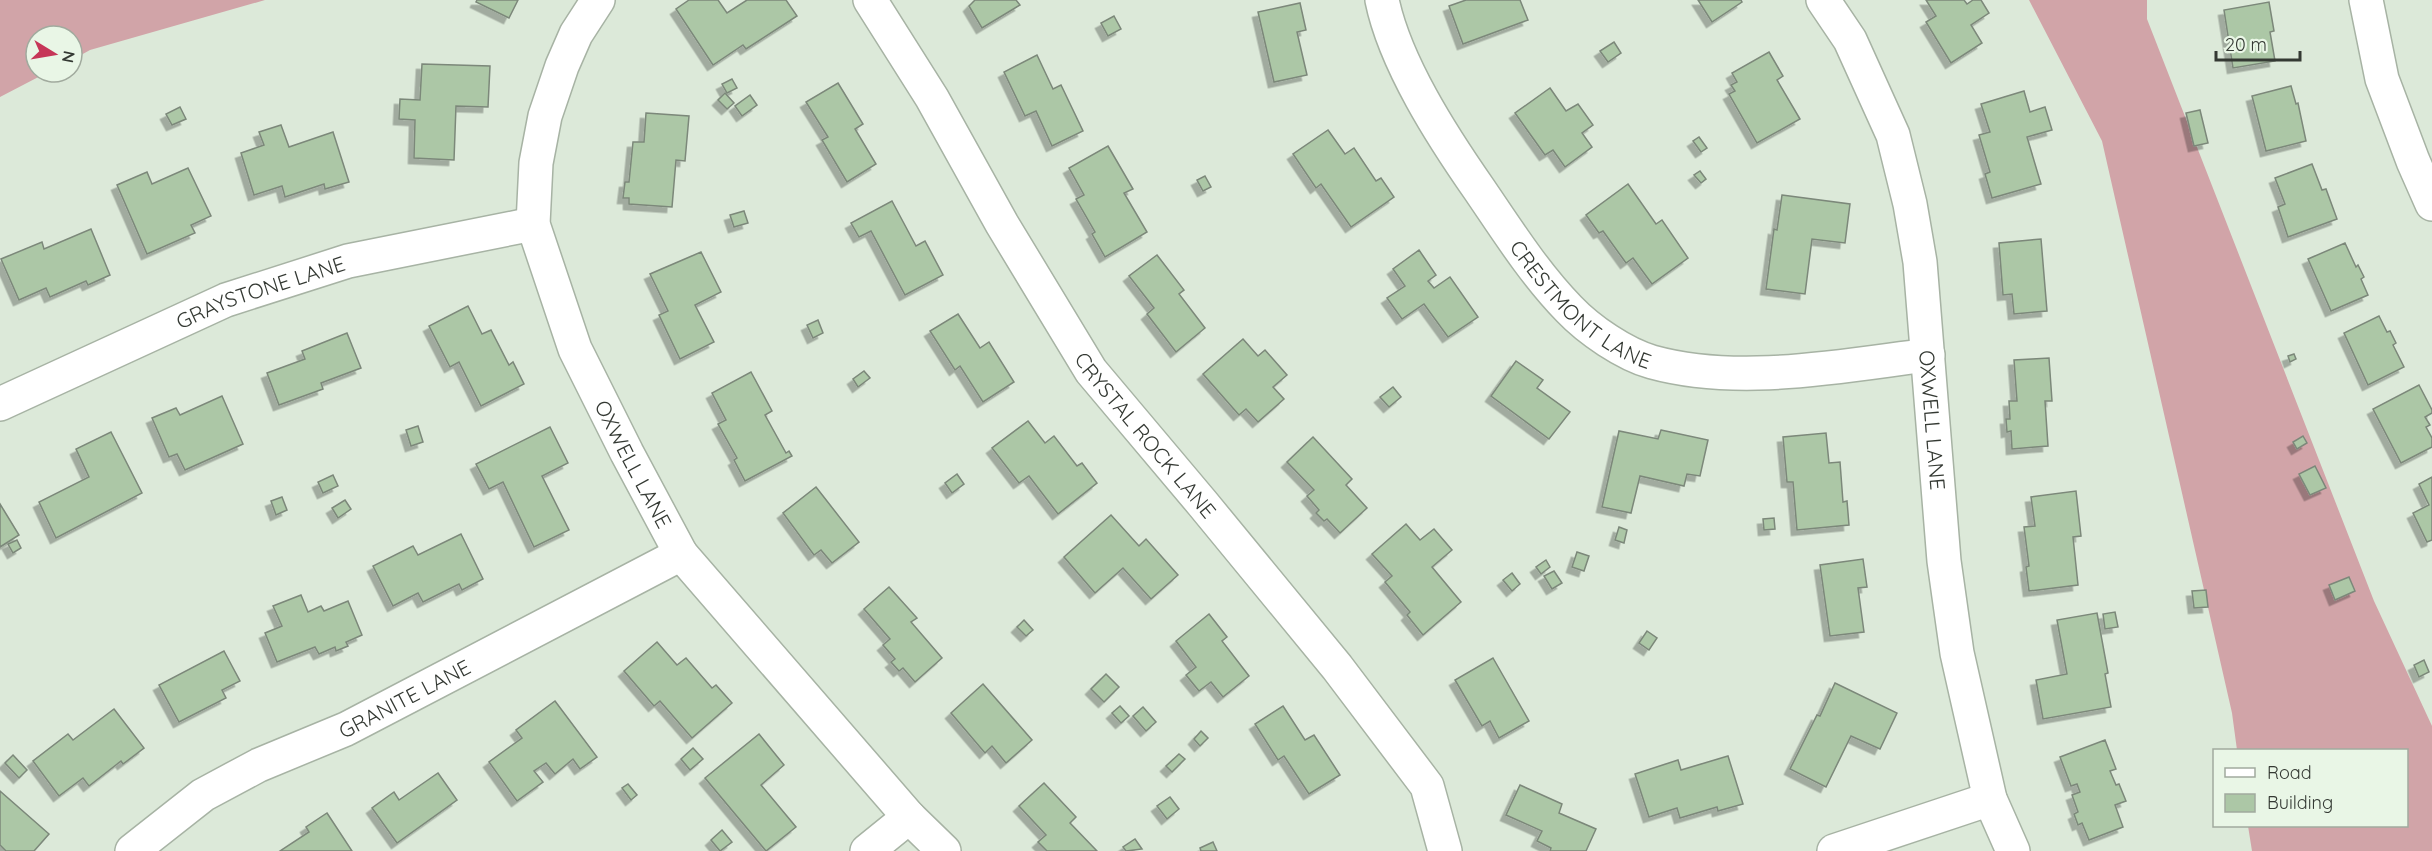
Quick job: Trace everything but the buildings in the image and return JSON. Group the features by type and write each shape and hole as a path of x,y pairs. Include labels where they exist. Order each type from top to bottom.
{"street":[{"name":"OXWELL LANE","path":"598,0 576,34 562,66 545,116 536,164 533,224 575,349 681,554 909,817 944,851"},
{"name":"CRYSTAL ROCK LANE","path":"870,0 932,98 1002,224 1091,371 1330,658 1427,786 1446,851"},
{"name":"CRESTMONT LANE","path":"1382,0 1400,53 1418,89 1463,166 1525,256 1569,310 1606,340 1650,362 1682,369 1730,373 1798,370 1928,355"},
{"name":"OXWELL LANE","path":"1823,0 1850,40 1893,135 1910,204 1920,262 1946,572 1957,653 1990,799 2013,851"},
{"path":"2367,0 2382,79 2432,204"},
{"name":"GRAYSTONE LANE","path":"0,404 226,300 348,261 533,224"},
{"name":"GRANITE LANE","path":"132,851 203,795 259,765 346,729 681,554"},
{"path":"1834,851 1990,799"},
{"path":"867,851 909,817"}],"shaded area":[{"path":"0,0 265,0 84,53 84,24 24,24 25,84 0,97"},
{"path":"2029,0 2147,0 2147,19 2374,601 2432,726 2432,851 2252,851 2248,827 2408,827 2408,749 2237,749 2232,713 2102,141"}]}
